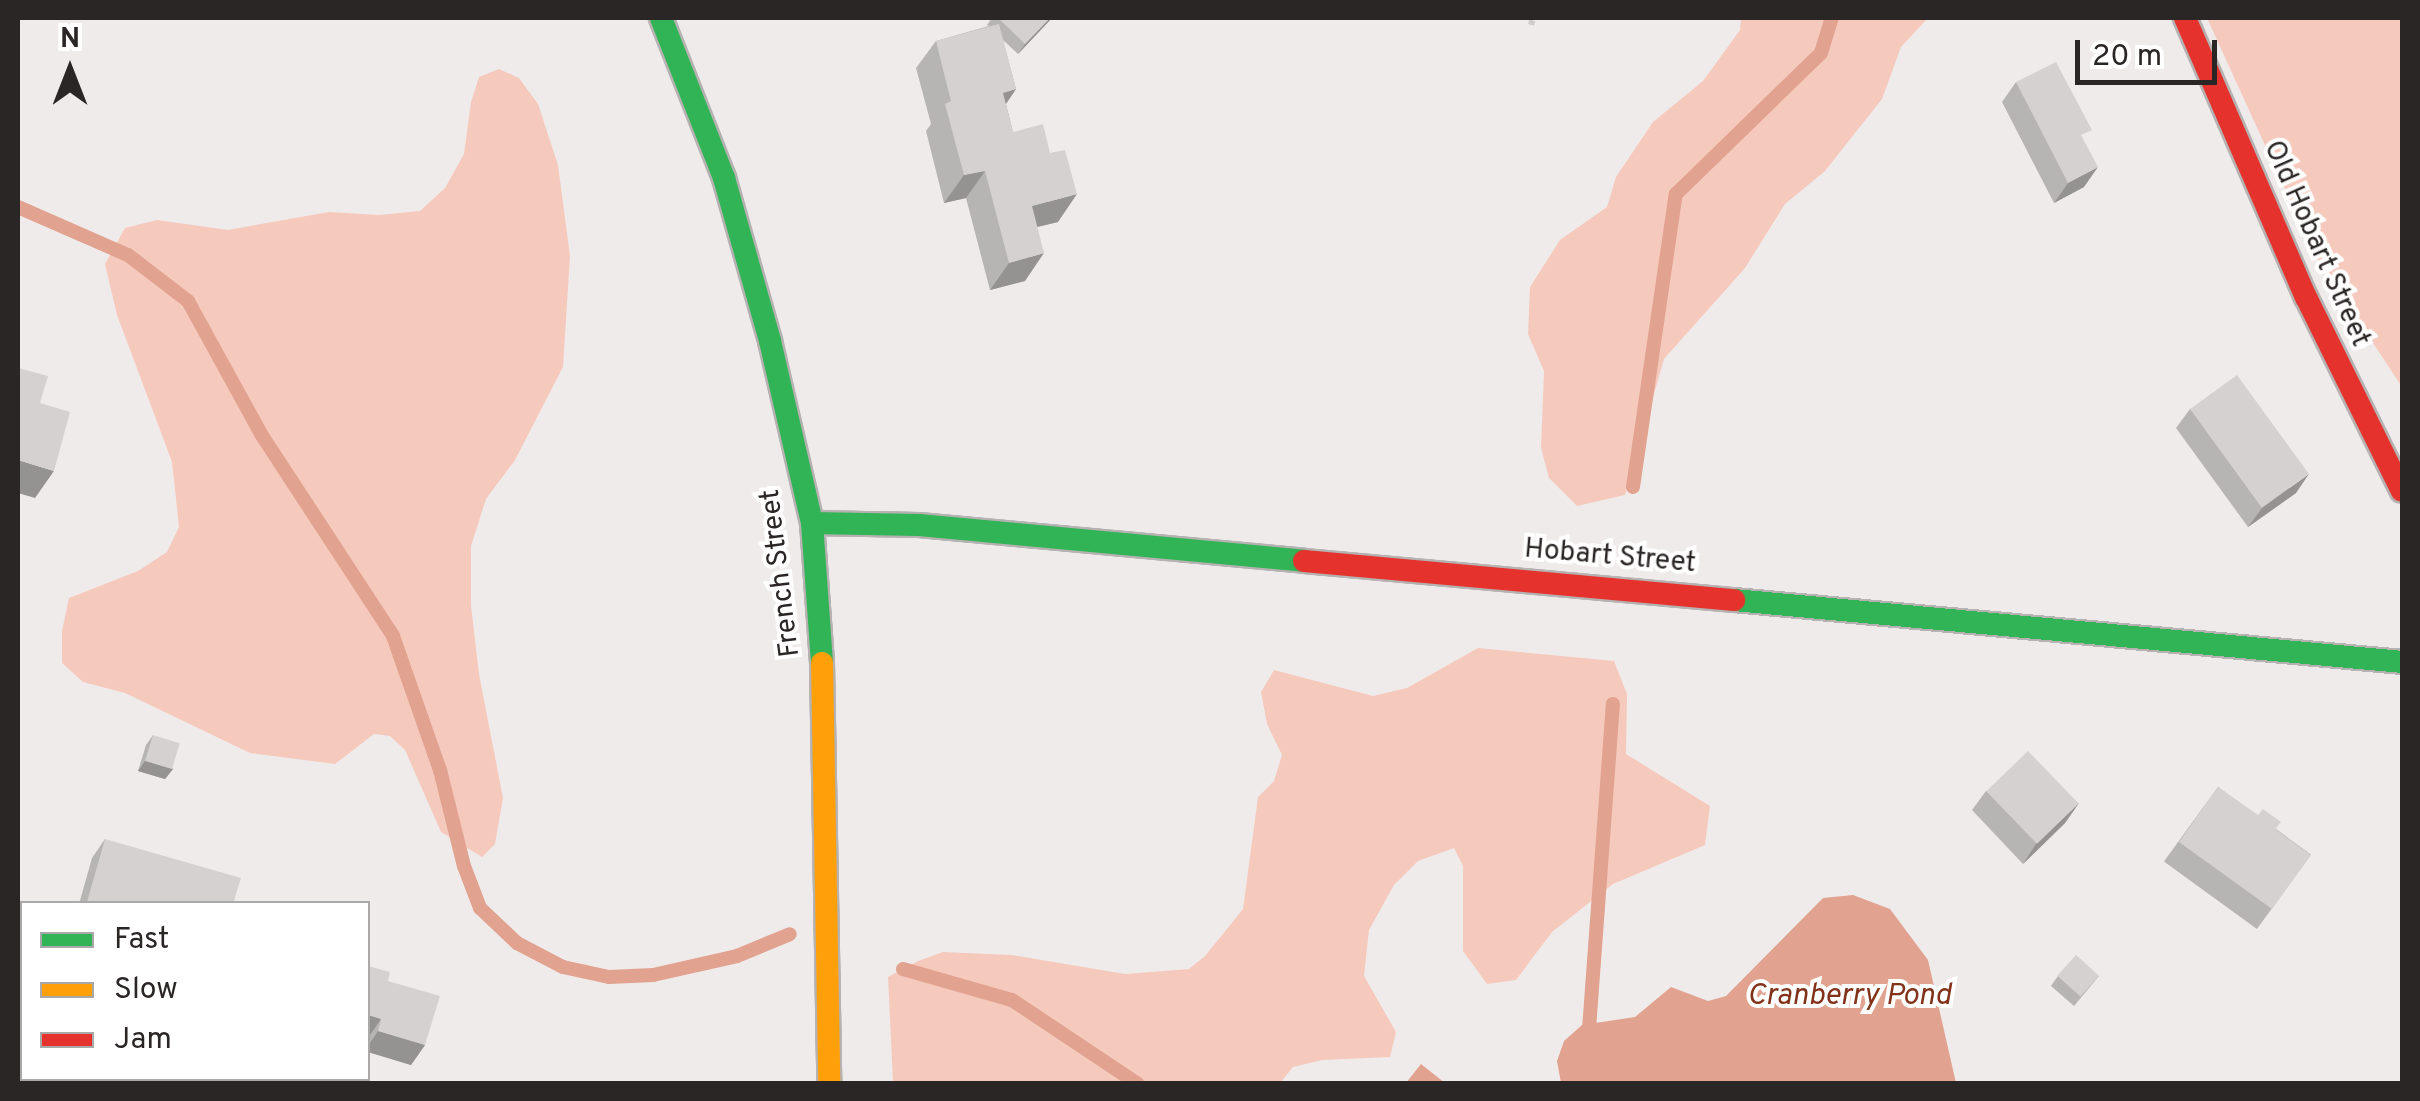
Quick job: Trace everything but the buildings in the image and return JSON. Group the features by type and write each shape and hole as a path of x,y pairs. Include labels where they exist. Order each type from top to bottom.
{"street":[{"name":"French Street","path":"661,18 724,178 770,342 812,523 822,647 829,1084"},
{"name":"Old Hobart Street","path":"2184,18 2362,420 2402,490"},
{"name":"Hobart Street","path":"812,523 919,525 2402,662"}],"shaded area":[{"path":"1741,18 1928,18 1901,47 1882,99 1825,171 1785,204 1745,268 1664,359 1625,495 1577,506 1549,478 1541,448 1544,371 1528,334 1530,287 1560,240 1607,207 1616,177 1653,122 1703,81 1740,30"},
{"path":"2207,18 2402,18 2402,387 2315,255"},
{"path":"499,69 519,78 538,104 558,165 570,256 563,367 515,460 486,499 471,546 471,605 479,674 503,798 495,844 482,857 441,832 405,750 390,736 374,734 335,764 250,753 125,693 83,682 62,663 62,631 69,598 138,571 167,552 179,527 172,462 117,315 105,264 125,228 157,220 228,230 329,212 379,215 420,211 445,188 464,154 471,102 479,77"},
{"path":"1478,648 1614,661 1627,694 1626,754 1710,806 1705,845 1613,884 1552,932 1516,980 1487,984 1463,951 1463,866 1454,848 1418,861 1394,885 1369,930 1364,976 1396,1032 1390,1057 1322,1060 1293,1067 1280,1083 893,1083 888,977 918,961 943,952 1012,955 1125,974 1189,969 1205,956 1243,909 1258,797 1274,781 1282,755 1267,724 1261,692 1274,670 1373,696 1407,688"}],"water":[{"name":"Cranberry Pond","path":"1853,895 1890,909 1928,960 1956,1083 1561,1083 1557,1061 1564,1041 1582,1025 1635,1017 1671,987 1708,1001 1726,996 1823,898"},
{"path":"1421,1064 1445,1083 1406,1083"}],"waterway":[{"path":"1633,487 1676,194 1821,53 1832,18"},
{"path":"18,207 128,255 188,301 261,434 393,636 440,770 464,866 480,908 517,943 563,967 609,977 653,975 737,956 790,934"},
{"path":"1588,1043 1613,704"},
{"path":"903,969 1012,1000 1138,1084"}],"traffic: fast":[{"path":"661,18 724,178 770,341 812,523 822,663"},
{"path":"812,523 919,525 1304,561"},
{"path":"1734,600 2402,662"}],"traffic: slow":[{"path":"822,663 829,1084"}],"traffic: jam":[{"path":"2185,18 2306,297 2402,491"},
{"path":"1304,561 1734,600"}]}
